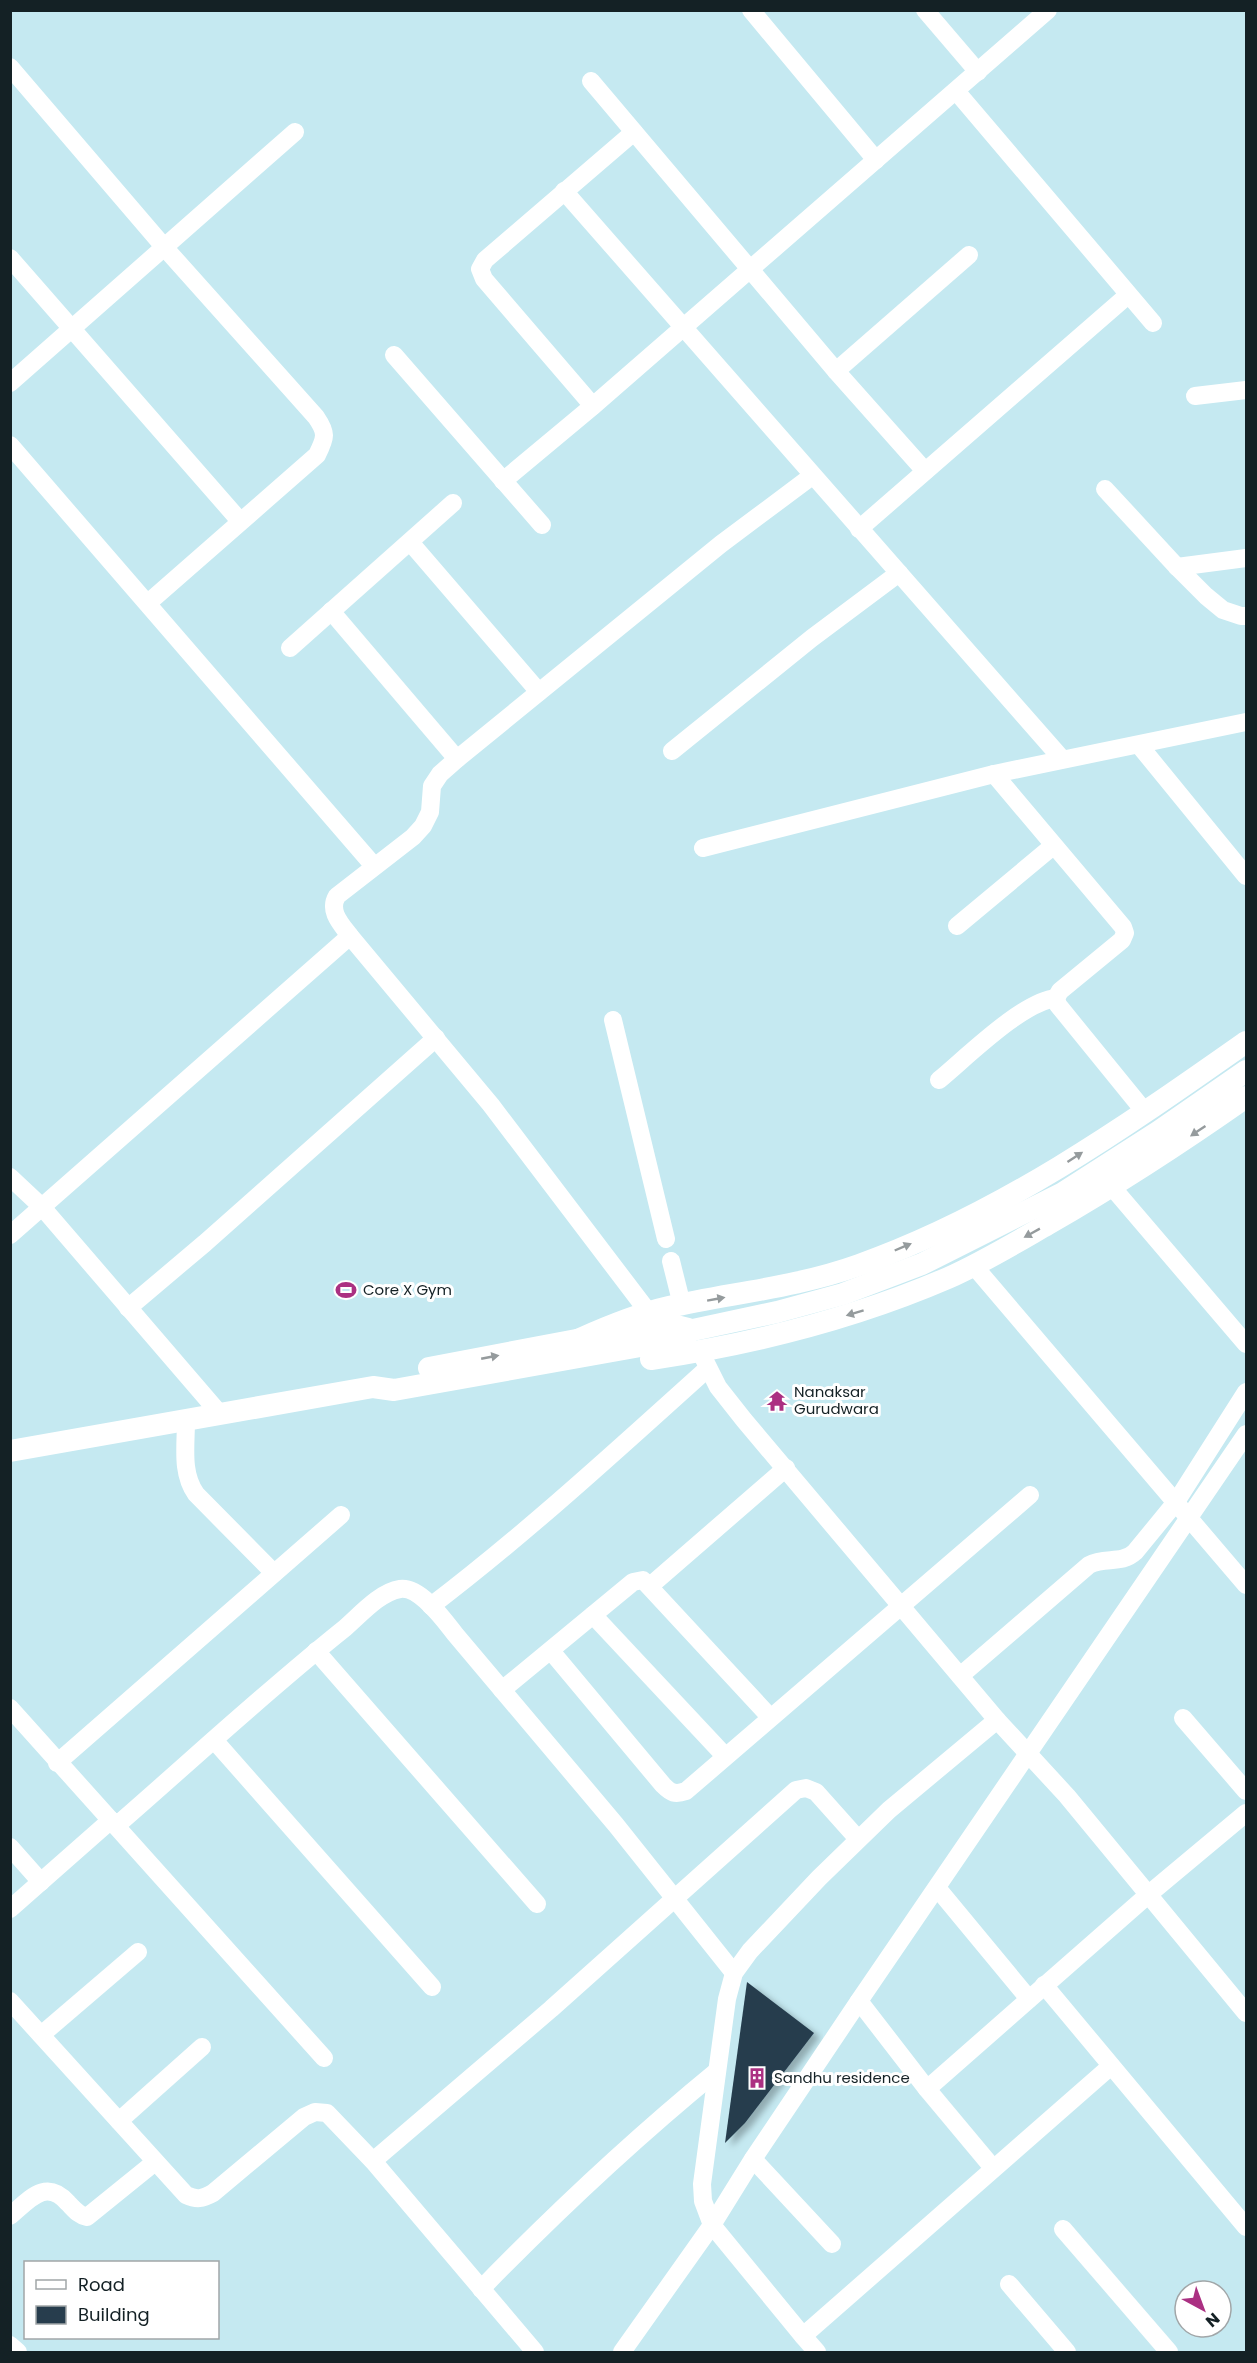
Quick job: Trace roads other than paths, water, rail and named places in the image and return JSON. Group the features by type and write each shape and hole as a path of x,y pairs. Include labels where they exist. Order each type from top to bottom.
{"main road":[{"path":"581,1348 612,1325 649,1312 807,1280 858,1266 939,1233 1061,1166 1145,1112 1246,1042"},
{"path":"10,1451 373,1387 393,1376 460,1370 581,1348 672,1325 693,1330 777,1312 843,1294 922,1264 1063,1193 1158,1132 1246,1071"},
{"path":"581,1348 598,1364 703,1360 861,1312 974,1266 1112,1187 1246,1097"}],"street":[{"path":"751,10 876,160"},
{"path":"925,10 978,72"},
{"path":"503,481 593,406 1048,10"},
{"path":"10,67 165,248 324,428 324,441 317,455 148,603"},
{"path":"591,81 836,371 925,471"},
{"path":"956,91 1153,323"},
{"path":"10,383 295,132"},
{"path":"593,406 484,279 480,268 485,260 634,132"},
{"path":"564,191 1062,759"},
{"path":"836,371 969,255"},
{"path":"10,258 240,521"},
{"path":"859,529 1128,295"},
{"path":"394,355 542,525"},
{"path":"1195,396 1246,390"},
{"path":"10,445 374,866"},
{"path":"649,1312 491,1105 350,936 334,911 333,904 338,896 423,826 430,812 432,786 440,774 721,544 812,476"},
{"path":"1105,489 1177,567 1223,610 1241,616 1246,615"},
{"path":"290,648 453,503"},
{"path":"410,542 539,692"},
{"path":"1177,567 1246,558"},
{"path":"672,751 804,645 899,573"},
{"path":"331,611 457,759"},
{"path":"703,848 994,774 1246,722"},
{"path":"1139,745 1246,876"},
{"path":"994,774 1123,927 1125,933 1122,940 1060,991 1056,998 1058,1005 1145,1112"},
{"path":"957,926 1053,846"},
{"path":"10,1235 350,936"},
{"path":"939,1080 1022,1011 1039,1001 1056,998"},
{"path":"613,1020 666,1239"},
{"path":"128,1308 205,1243 436,1038"},
{"path":"10,1177 42,1207 220,1414"},
{"path":"1112,1187 1246,1344"},
{"path":"671,1261 682,1305"},
{"path":"974,1266 1101,1418 1246,1585"},
{"path":"431,1606 520,1534 703,1360 744,1420 997,1720 1028,1751 1246,2013"},
{"path":"960,1676 1089,1565 1099,1559 1119,1561 1128,1558 1176,1502 1246,1392"},
{"path":"186,1420 186,1473 189,1483 196,1494 274,1573"},
{"path":"622,2352 711,2225 859,2001 938,1889 1028,1751 1246,1434"},
{"path":"650,1586 786,1468"},
{"path":"551,1651 670,1792 677,1794 686,1791 1030,1495"},
{"path":"57,1763 341,1515"},
{"path":"502,1690 638,1579 650,1586 770,1717"},
{"path":"10,1909 214,1740 316,1651 388,1593 402,1588 416,1592 431,1606 616,1825 734,1973"},
{"path":"593,1615 725,1756"},
{"path":"316,1651 537,1904"},
{"path":"10,1708 324,2058"},
{"path":"1183,1718 1246,1791"},
{"path":"817,2352 711,2225 703,2201 702,2184 717,2071 727,1999 734,1973 750,1951 858,1839 889,1810 997,1720"},
{"path":"214,1740 432,1987"},
{"path":"372,2161 675,1900 796,1790 806,1788 816,1792 858,1839"},
{"path":"927,2089 1149,1894 1246,1813"},
{"path":"10,1847 41,1882"},
{"path":"938,1889 1029,1999"},
{"path":"40,2035 138,1952"},
{"path":"1044,1985 1246,2227"},
{"path":"10,2001 155,2162 186,2194 194,2199 204,2198 304,2117 315,2112 327,2113 372,2161 535,2352"},
{"path":"859,2001 927,2089 993,2168"},
{"path":"119,2121 202,2047"},
{"path":"803,2336 1111,2066"},
{"path":"481,2289 588,2183 650,2126 717,2071"},
{"path":"753,2159 832,2244"},
{"path":"10,2216 31,2198 52,2190 61,2194 81,2216 87,2217 155,2162"},
{"path":"1063,2229 1169,2352"},
{"path":"1010,2284 1063,2351"},
{"path":"10,2345 18,2352"}],"place":[{"name":"Core X Gym","path":"346,1290"},
{"name":"Nanaksar Gurudwara","path":"777,1401"},
{"name":"Sandhu residence","path":"757,2078"}]}
